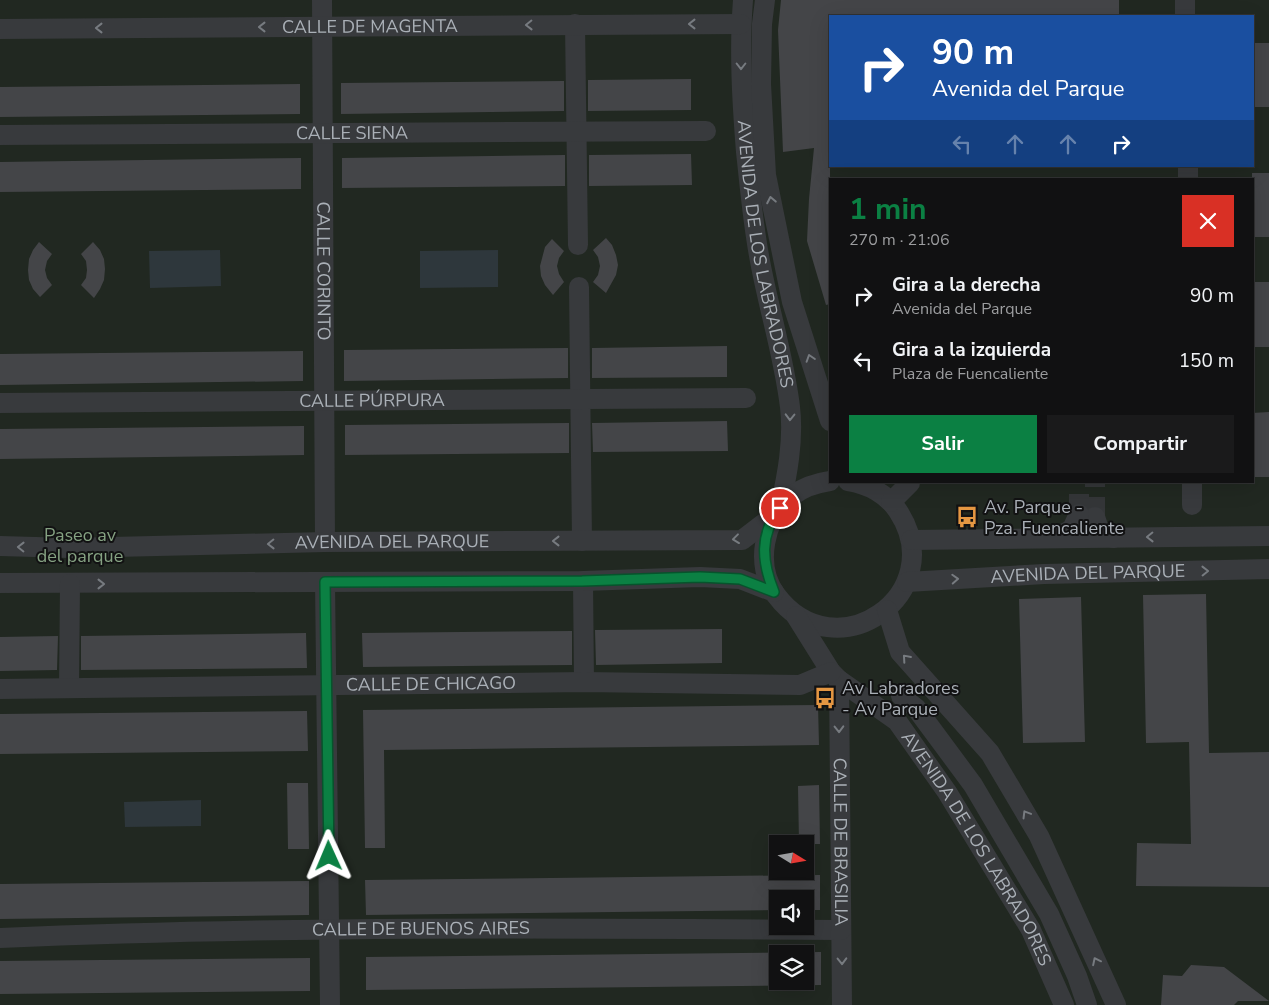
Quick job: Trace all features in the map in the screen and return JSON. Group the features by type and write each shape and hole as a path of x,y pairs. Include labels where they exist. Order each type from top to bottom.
{"street":[{"name":"CALLE CORINTO","path":"322,0 325,542"},
{"name":"AVENIDA DE LOS LABRADORES","path":"743,0 741,24 741,97 749,182 760,262 776,332 790,408 789,464 778,511"},
{"name":"AVENIDA DE LOS LABRADORES","path":"764,0 761,84 766,175 792,302 829,418"},
{"path":"1185,0 1185,15"},
{"path":"575,24 578,245"},
{"name":"CALLE DE MAGENTA","path":"0,29 741,24"},
{"name":"CALLE SIENA","path":"0,135 706,131"},
{"path":"579,287 582,541"},
{"name":"CALLE PÚRPURA","path":"0,403 746,398"},
{"name":"AVENIDA DEL PARQUE","path":"0,546 70,548 325,542 742,540 778,511 792,496 812,484 829,481"},
{"path":"778,511 767,532 764,552 766,573 774,592 784,605 796,616 819,626 843,628 866,623 887,610 907,582 912,561 911,540 904,521 891,502 878,491 858,483"},
{"path":"891,502 910,483"},
{"path":"1192,483 1192,505"},
{"path":"1055,538 1072,529 1087,516 1100,532 1113,538"},
{"name":"AVENIDA DEL PARQUE","path":"911,540 1269,536"},
{"name":"AVENIDA DEL PARQUE","path":"907,582 1044,574 1269,569"},
{"path":"0,584 582,581 700,577 740,579 774,592"},
{"path":"582,581 584,682"},
{"path":"325,582 330,1005"},
{"path":"69,688 70,584"},
{"path":"887,610 900,652 990,753 1039,836 1116,1005"},
{"name":"AVENIDA DE LOS LABRADORES","path":"796,616 835,676 897,721 947,792 1031,930 1064,1005"},
{"name":"CALLE DE CHICAGO","path":"0,689 584,682 800,685 835,676"},
{"name":"CALLE DE BRASILIA","path":"835,676 842,1005"},
{"path":"901,696 916,708 978,793 1049,914 1077,976 1087,1005"},
{"name":"CALLE DE BUENOS AIRES","path":"0,938 78,934 330,929 841,930"}],"green space":[{"name":"Paseo av del parque","path":"0,0 1269,0 1269,1005 0,1005"}],"shaded area":[{"path":"220,250 221,286 150,288 149,251"},
{"path":"498,250 498,287 420,288 420,251"},
{"path":"201,800 201,826 125,827 124,802"}],"building":[{"path":"781,0 1119,0 1119,15 829,15 829,304 826,305 807,241 814,148 783,152 778,30"},
{"path":"1254,43 1269,43 1269,107 1254,107"},
{"path":"691,79 691,110 588,111 588,80"},
{"path":"564,81 564,111 341,114 341,83"},
{"path":"300,84 300,114 0,117 0,87"},
{"path":"691,154 692,185 589,186 589,155"},
{"path":"565,155 565,186 342,188 342,158"},
{"path":"301,158 301,189 0,192 0,162"},
{"path":"1252,173 1269,173 1269,237 1254,237 1254,178 1252,178"},
{"path":"606,238 612,245 618,265 616,275 606,293 593,282 598,275 600,266 598,257 593,250"},
{"path":"552,239 564,251 559,258 557,266 564,282 553,295 545,285 541,276 540,266 545,247"},
{"path":"39,242 52,254 47,261 45,270 47,278 52,285 40,297 33,289 29,280 28,270 29,259"},
{"path":"93,242 100,250 104,259 105,269 104,280 94,298 81,285 86,278 87,270 86,261 81,254"},
{"path":"1254,282 1269,282 1269,347 1254,347"},
{"path":"727,346 727,377 592,378 592,348"},
{"path":"568,348 568,378 344,381 344,350"},
{"path":"303,351 303,381 0,385 0,354"},
{"path":"1269,412 1269,477 1254,477 1254,413"},
{"path":"727,421 728,451 593,452 592,423"},
{"path":"569,423 569,453 345,455 345,425"},
{"path":"304,426 304,455 0,459 0,429"},
{"path":"1206,594 1209,753 1269,752 1269,887 1136,886 1137,843 1191,844 1189,742 1146,743 1143,595"},
{"path":"1081,597 1085,742 1023,743 1019,599"},
{"path":"722,629 722,663 596,665 595,630"},
{"path":"572,631 572,665 363,667 362,633"},
{"path":"306,633 307,668 81,670 81,636"},
{"path":"58,636 57,670 0,671 0,637"},
{"path":"818,705 819,745 384,750 385,848 365,848 363,710"},
{"path":"307,711 308,751 0,754 0,714"},
{"path":"287,783 308,783 309,849 288,849"},
{"path":"819,785 820,844 814,844 814,835 799,835 798,786"},
{"path":"814,875 820,875 820,910 814,910 814,890 769,890 769,910 366,915 365,880 769,876 769,880 814,880"},
{"path":"309,881 309,915 0,919 0,884"},
{"path":"814,952 821,952 821,985 814,985"},
{"path":"769,953 769,986 366,990 366,957"},
{"path":"310,958 310,991 0,994 0,961"},
{"path":"1191,965 1224,967 1269,1001 1238,1001 1234,1005 1161,1005 1163,975 1182,976"}],"tunnel":[{"path":"1079,483 1079,514"},
{"path":"1095,483 1095,517"}],"place":[{"name":"Av. Parque - Pza. Fuencaliente","path":"967,517"},
{"name":"Av Labradores - Av Parque","path":"825,698"}],"route":[{"path":"329,856 325,582 582,581 700,577 740,579 774,592 766,573 764,552 767,532 780,508"}]}
